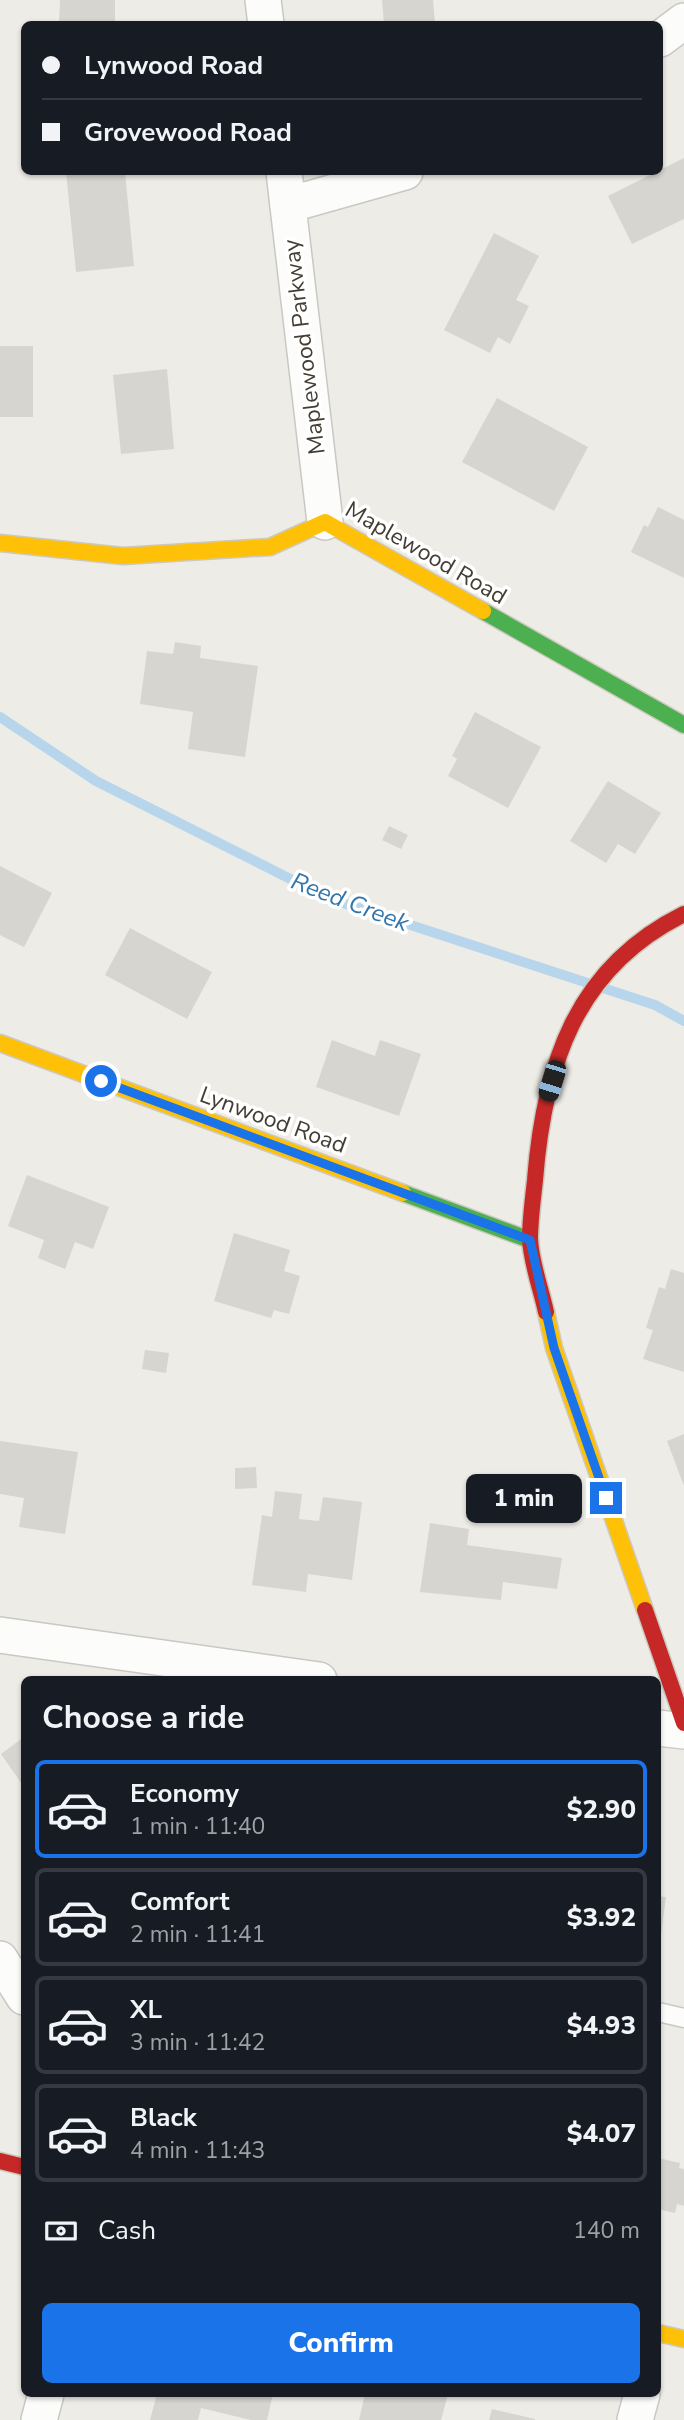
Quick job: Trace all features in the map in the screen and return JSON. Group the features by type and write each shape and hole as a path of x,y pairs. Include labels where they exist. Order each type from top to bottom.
{"street":[{"path":"263,0 266,21"},
{"path":"663,37 684,21"},
{"path":"286,188 383,175"},
{"name":"Maplewood Parkway","path":"286,188 325,522"},
{"name":"Maplewood Road","path":"0,543 122,556 270,547 325,522 684,725"},
{"path":"684,914 664,924 608,968 578,1011 558,1061 540,1120 530,1240 554,1348 684,1723"},
{"name":"Lynwood Road","path":"0,1044 530,1240"},
{"path":"0,1635 291,1676"},
{"path":"661,1728 684,1731"},
{"path":"0,1959 21,1992"},
{"path":"0,2161 21,2166"},
{"path":"661,2335 684,2339"},
{"path":"39,2420 45,2397"},
{"path":"635,2420 641,2397"}],"lane":[{"path":"661,2013 684,2018"}],"building":[{"path":"60,0 115,0 115,21 59,21"},
{"path":"382,0 433,0 435,21 384,21"},
{"path":"684,158 684,219 632,244 608,196 650,175 663,175 663,168"},
{"path":"66,175 125,175 134,266 76,272"},
{"path":"494,233 539,256 516,300 529,306 510,344 498,337 490,353 444,330"},
{"path":"0,346 33,346 33,417 0,417"},
{"path":"167,369 174,449 121,454 113,375"},
{"path":"497,398 588,447 554,511 462,462"},
{"path":"658,507 684,520 684,578 631,552 644,525 648,527"},
{"path":"175,642 201,646 200,658 258,666 245,757 188,749 193,712 140,704 147,651 173,654"},
{"path":"475,712 541,747 508,808 448,776 457,759 452,756"},
{"path":"608,781 661,813 635,854 618,844 606,863 570,841"},
{"path":"389,826 408,835 401,849 382,840"},
{"path":"0,866 52,893 24,947 0,935"},
{"path":"130,928 212,972 187,1019 105,975"},
{"path":"332,1040 375,1056 380,1040 421,1054 399,1116 316,1087"},
{"path":"27,1175 109,1207 93,1249 75,1242 65,1269 38,1258 44,1240 8,1226"},
{"path":"234,1233 290,1250 284,1271 300,1276 289,1314 274,1310 271,1318 214,1301"},
{"path":"671,1269 684,1273 684,1372 643,1359 653,1330 646,1328 659,1287 665,1289"},
{"path":"145,1350 169,1353 166,1373 142,1369"},
{"path":"684,1434 684,1486 667,1441"},
{"path":"0,1441 78,1452 65,1534 19,1527 24,1498 0,1494"},
{"path":"256,1467 257,1488 235,1489 235,1468"},
{"path":"275,1491 302,1494 299,1519 319,1521 323,1497 362,1502 352,1580 308,1574 306,1592 252,1585 262,1515 272,1517"},
{"path":"430,1523 469,1529 467,1545 562,1558 557,1589 503,1582 501,1600 420,1592"},
{"path":"21,1739 21,1783 1,1754"},
{"path":"661,1896 666,1897 661,1934"},
{"path":"661,2159 680,2163 679,2168 684,2169 684,2206 677,2204 675,2213 661,2210"},
{"path":"156,2397 272,2397 267,2420 251,2420 201,2408 198,2420 150,2420"},
{"path":"364,2397 447,2397 441,2420 359,2420"},
{"path":"492,2409 535,2419 535,2420 489,2420"}],"waterway":[{"name":"Reed Creek","path":"0,717 96,781 328,898 655,1005 684,1021"}],"traffic: fast":[{"path":"483,611 684,725"},
{"path":"403,1193 530,1240"}],"traffic: slow":[{"path":"0,543 123,556 270,547 325,522 483,611"},
{"path":"0,1043 403,1193"},
{"path":"546,1312 554,1348 645,1610"},
{"path":"661,2334 684,2339"}],"traffic: jam":[{"path":"546,1312 532,1257 530,1232 540,1138 557,1060 572,1024 591,992 616,962 647,936 684,914"},
{"path":"645,1610 684,1723"},
{"path":"0,2161 21,2166"}],"route":[{"path":"101,1081 530,1240 554,1348 606,1498"}]}
